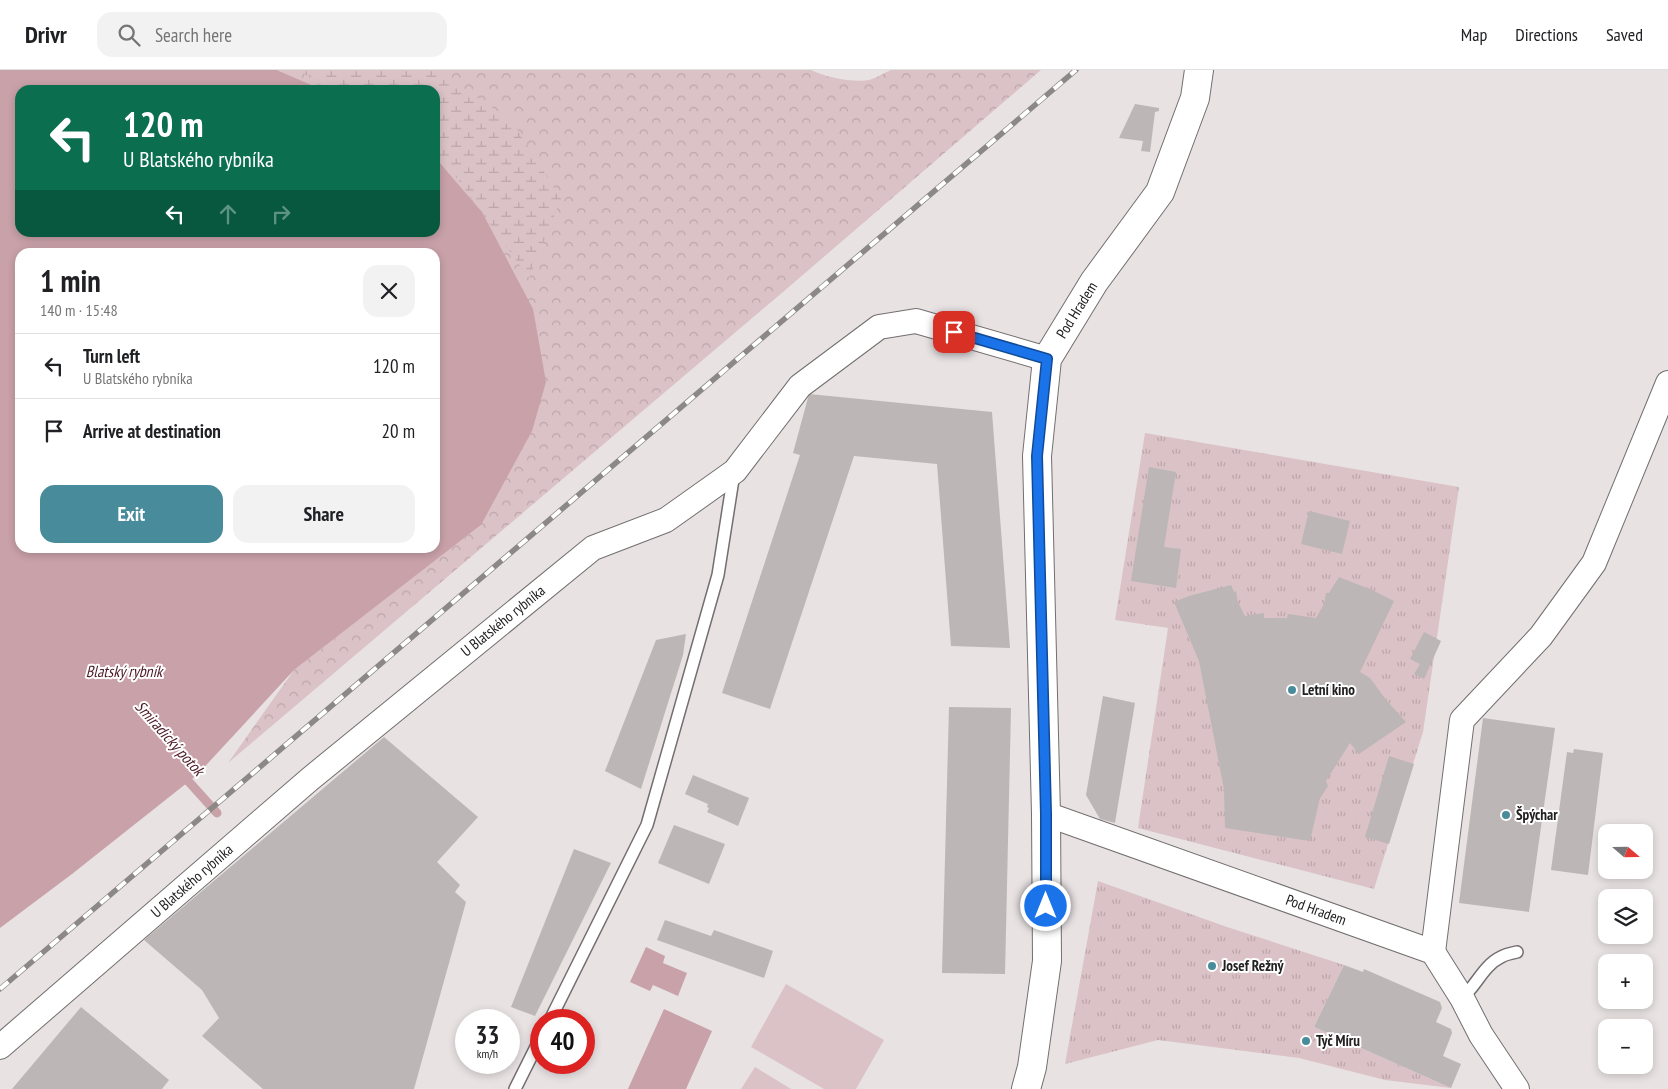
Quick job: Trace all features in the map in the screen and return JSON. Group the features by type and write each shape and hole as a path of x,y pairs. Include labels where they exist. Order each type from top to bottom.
{"street":[{"name":"Pod Hradem","path":"1026,1089 1032,1067 1047,961 1046,814 1037,456 1047,359 1094,282 1160,192 1195,98 1199,70"},
{"name":"U Blatského rybníka","path":"0,1047 310,779 593,548 666,520 734,471 800,386 878,327 916,321 1047,359"},
{"path":"1517,1089 1481,1035 1462,998 1433,952 1462,720 1541,636 1594,563 1668,383"},
{"name":"Pod Hradem","path":"1046,814 1433,952"}],"lane":[{"path":"555,1009 647,825 718,575 734,471"},
{"path":"1462,998 1473,987 1486,968 1501,957 1517,952"},
{"path":"515,1089 530,1059"}],"green space":[{"path":"277,70 811,70 839,79 863,81 891,70 1041,70 783,292 228,763 294,670 481,525 482,212 440,163 440,85 312,85"},
{"path":"294,70 435,70 511,120 561,199 529,278 440,155 440,85 331,85"},
{"path":"1145,433 1459,487 1423,732 1374,889 1138,828 1168,628 1115,620"},
{"path":"1098,881 1227,927 1344,965 1314,1027 1451,1088 1385,1080 1299,1058 1158,1040 1065,1064"},
{"path":"786,984 884,1040 856,1089 824,1089 751,1047"},
{"path":"755,1067 791,1089 741,1089"}],"water":[{"name":"Blatský rybník","path":"0,70 277,70 312,85 15,85 15,237 440,237 440,163 482,212 533,309 546,382 532,431 481,525 294,670 197,775 72,874 0,928"},
{"path":"646,947 665,956 663,963 687,973 678,996 653,985 650,991 630,982"},
{"path":"664,1009 712,1031 686,1089 628,1089"}],"building":[{"path":"1135,104 1159,108 1159,111 1155,112 1150,152 1141,151 1143,141 1119,138"},
{"path":"809,394 992,412 1010,648 951,646 937,464 854,456 770,709 722,693 800,455 793,453"},
{"path":"1149,467 1176,472 1164,547 1181,549 1176,588 1131,581"},
{"path":"1309,511 1350,521 1342,554 1301,544"},
{"name":"Letní kino","path":"1339,577 1394,601 1360,672 1370,678 1406,722 1359,754 1350,743 1326,781 1328,786 1320,798 1310,841 1225,828 1224,789 1199,661 1174,602 1231,585 1234,592 1236,591 1238,602 1245,616 1264,613 1264,618 1287,618 1288,614 1316,618 1324,604 1326,593 1329,593"},
{"path":"1424,632 1441,641 1424,679 1414,674 1420,664 1410,659"},
{"path":"686,634 683,655 641,789 605,771 656,640"},
{"path":"1103,696 1135,703 1115,823 1100,819 1086,795"},
{"path":"949,707 1011,708 1005,974 942,973"},
{"name":"Špýchar","path":"1483,718 1555,728 1529,912 1459,903"},
{"path":"384,737 478,817 437,862 460,885 455,892 466,902 414,1089 263,1089 202,1036 219,1018 202,990 144,940"},
{"path":"1574,749 1603,753 1588,875 1551,870 1567,752 1573,753"},
{"path":"1389,756 1414,764 1389,844 1365,837"},
{"path":"693,775 749,798 738,826 707,812 708,804 685,794"},
{"path":"674,825 725,844 709,884 658,863"},
{"path":"574,849 611,863 538,1009 530,1009 530,1014 511,1007"},
{"path":"665,920 711,936 714,930 773,951 764,978 657,940"},
{"path":"1344,965 1363,972 1364,969 1440,1002 1442,1008 1436,1022 1451,1029 1452,1033 1443,1056 1461,1064 1451,1088 1314,1027"},
{"path":"81,1007 169,1080 162,1089 12,1089"}],"waterway":[{"name":"Smiradický potok","path":"181,773 217,813"}],"railway":[{"path":"0,989 1076,70"}],"place":[{"name":"Letní kino","path":"1292,690"},
{"name":"Špýchar","path":"1506,815"},
{"name":"Josef Režný","path":"1212,966"},
{"name":"Tyč Míru","path":"1306,1041"}],"route":[{"path":"954,332 1047,359 1037,456 1046,814 1046,906"}]}
